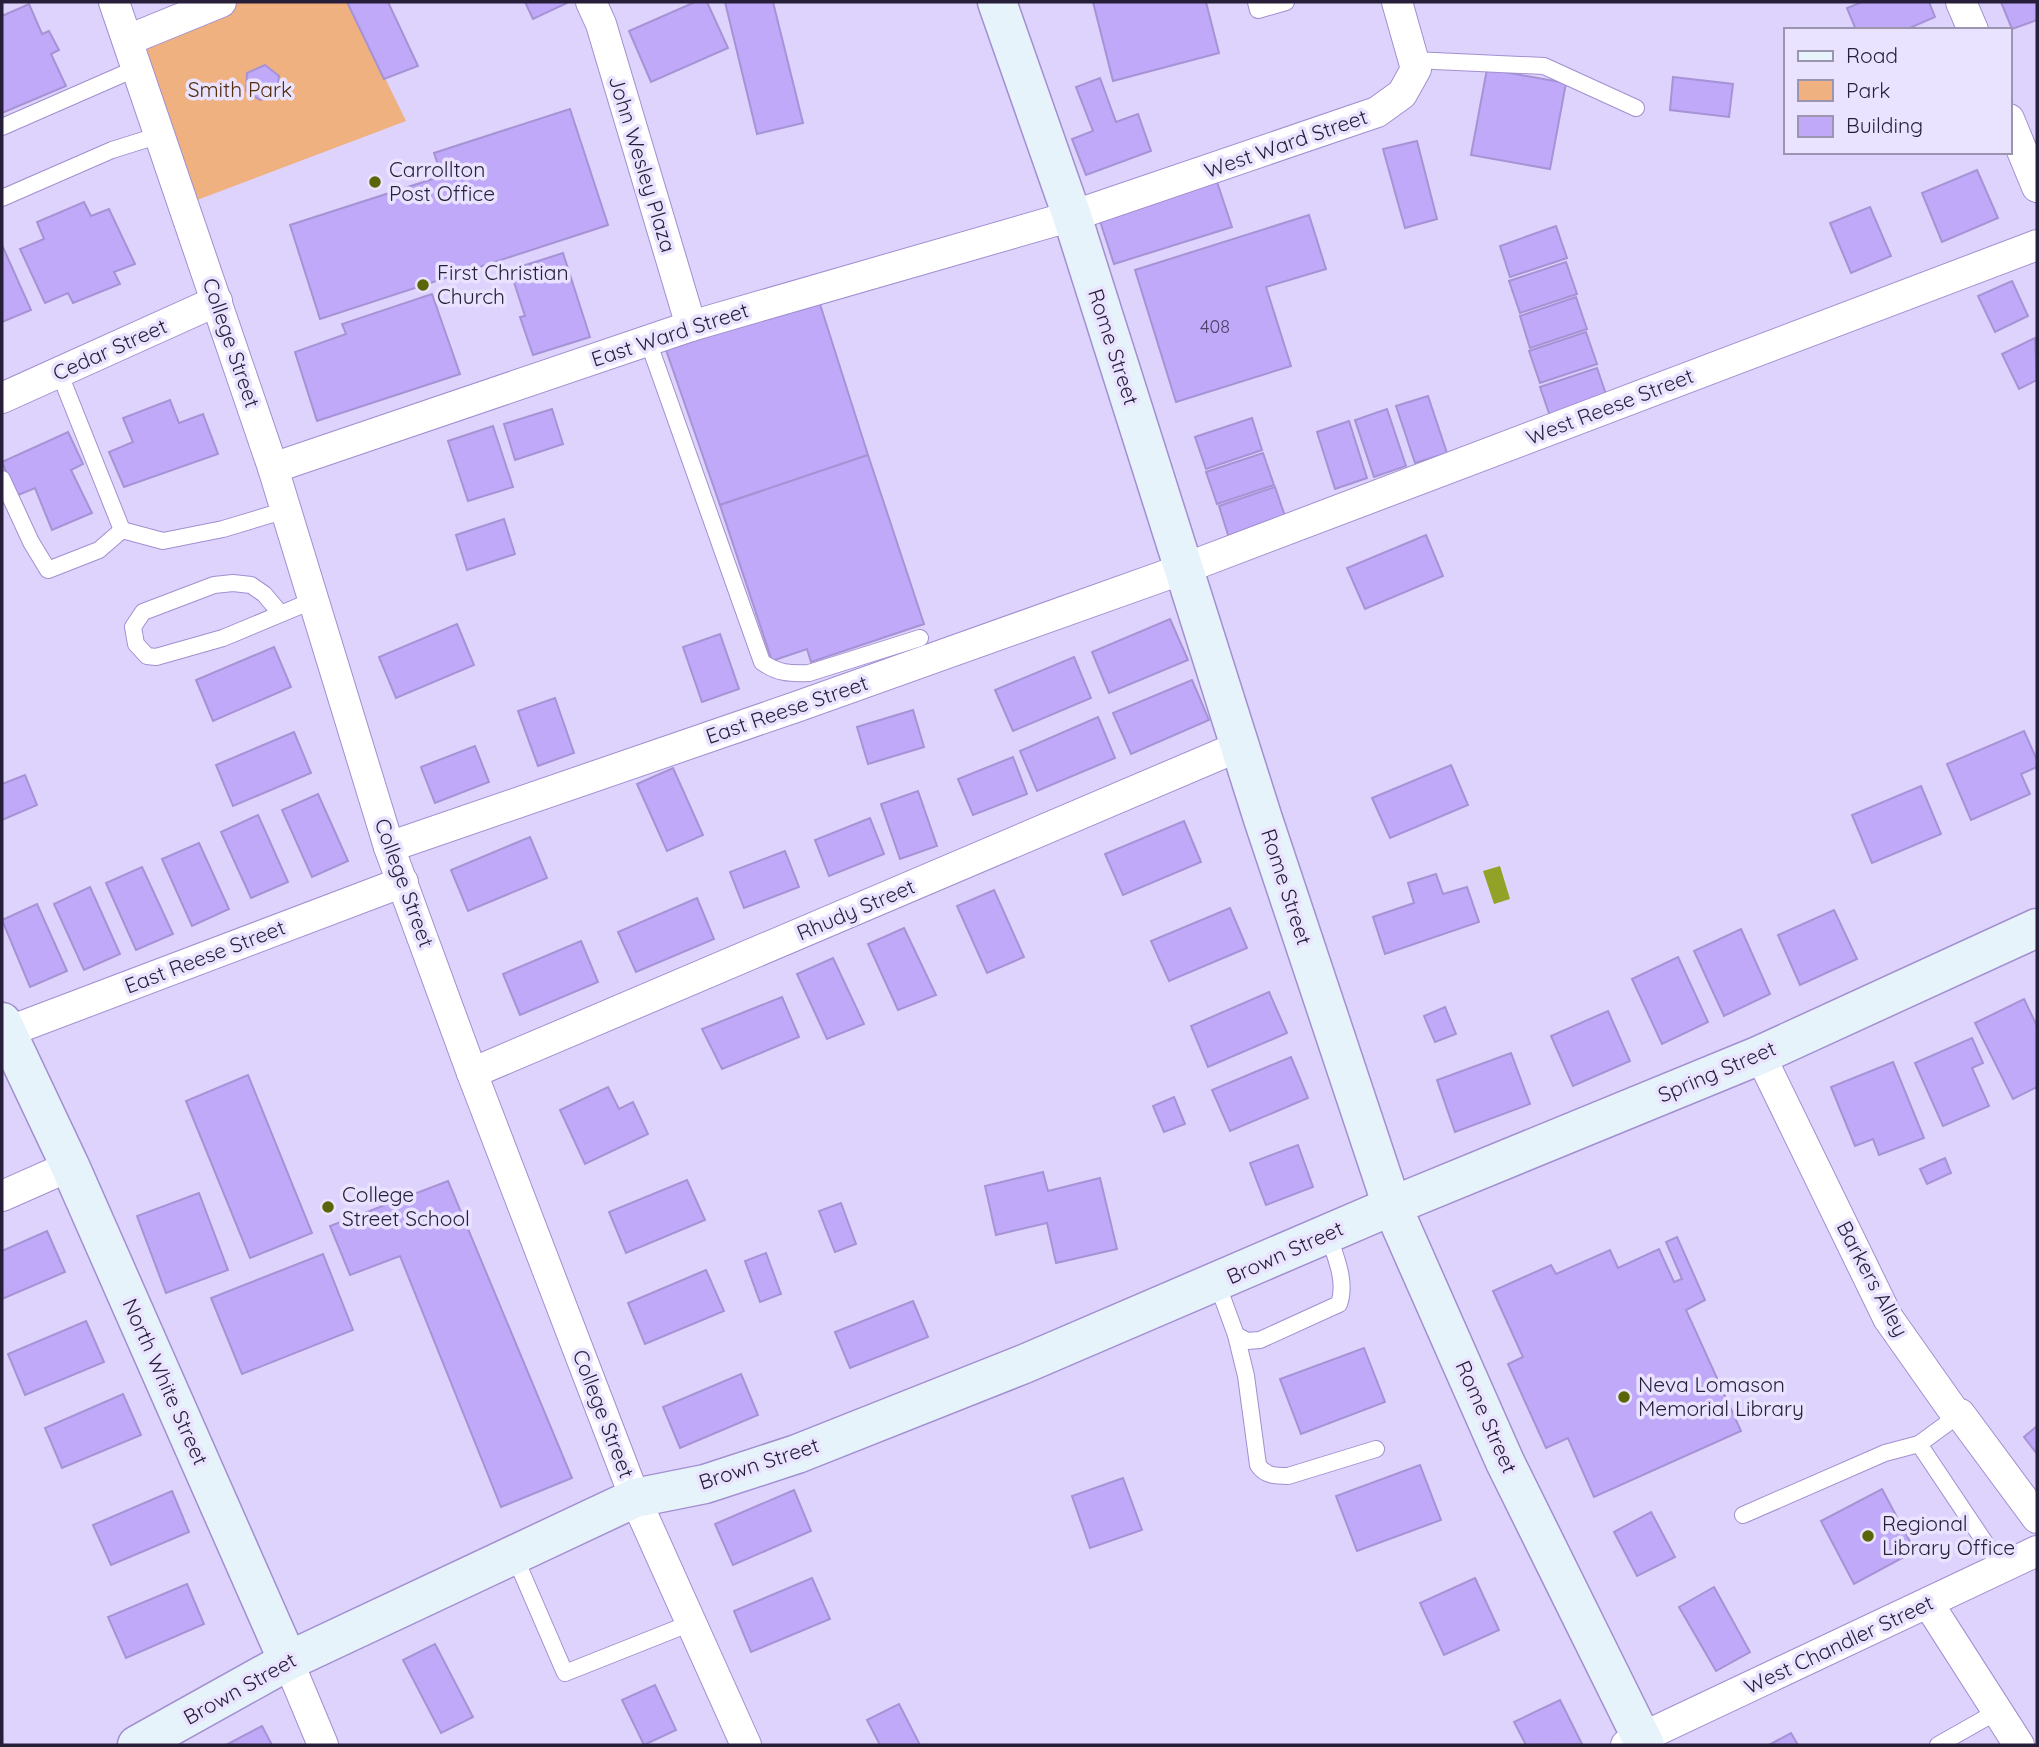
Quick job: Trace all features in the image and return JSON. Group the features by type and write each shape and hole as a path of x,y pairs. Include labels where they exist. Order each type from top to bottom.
{"street":[{"name":"College Street","path":"114,2 274,468 389,847 472,1073 635,1498 746,1745"},
{"path":"132,54 221,2"},
{"name":"John Wesley Plaza","path":"591,2 601,24 691,326"},
{"name":"Rome Street","path":"997,2 1072,216 1240,746 1392,1206 1505,1462 1637,1743"},
{"path":"1397,2 1413,60"},
{"path":"1961,2 1972,28"},
{"name":"West Ward Street","path":"1072,216 1377,112 1402,94 1416,69 1413,60"},
{"path":"2011,124 2037,187"},
{"name":"East Ward Street","path":"274,468 691,326 1072,216"},
{"name":"West Reese Street","path":"1183,569 2037,245"},
{"name":"Cedar Street","path":"2,398 217,301"},
{"name":"East Reese Street","path":"389,847 796,707 1183,569"},
{"name":"Rhudy Street","path":"472,1073 1240,746"},
{"name":"East Reese Street","path":"4,1027 403,883"},
{"name":"Spring Street","path":"1392,1206 1760,1055 2037,928"},
{"name":"North White Street","path":"4,1027 70,1166 323,1745"},
{"name":"Barkers Alley","path":"1760,1055 1888,1318 1955,1413 1961,1414 2037,1518"},
{"path":"2,1196 70,1166"},
{"name":"Brown Street","path":"137,1745 288,1661 635,1498 705,1484 797,1454 1011,1369 1392,1206"},
{"name":"West Chandler Street","path":"1637,1743 2037,1551"},
{"path":"1928,1603 2020,1745"}],"lane":[{"path":"1257,6 1286,2"},
{"path":"2,127 132,54"},
{"path":"1413,60 1544,66 1636,108"},
{"path":"2,198 112,150 160,135"},
{"path":"648,341 762,662 773,670 791,674 808,673 920,638"},
{"path":"59,372 122,530"},
{"path":"2,479 31,542 48,570 99,550 122,530"},
{"path":"122,530 163,541 223,529 286,510"},
{"path":"281,614 264,594 251,585 233,583 214,585 143,612 133,627 136,644 147,656 156,657 223,638 281,614 314,600"},
{"path":"1236,1335 1247,1341 1260,1340 1339,1304 1343,1294 1342,1279 1328,1234"},
{"path":"1217,1283 1236,1335 1247,1376 1252,1431 1258,1465 1262,1471 1275,1476 1288,1476 1376,1449"},
{"path":"1743,1515 1885,1453 1919,1444 1961,1414"},
{"path":"1919,1444 2002,1568"},
{"path":"514,1555 565,1673 691,1623"},
{"path":"1938,1745 1997,1711"}],"green space":[{"name":"Smith Park","path":"221,2 348,2 406,121 184,205 128,40"}],"shaded area":[{"path":"1500,866 1510,899 1494,904 1483,871"}],"building":[{"path":"347,2 388,2 418,66 384,79"},
{"path":"525,2 566,2 567,3 533,19"},
{"path":"695,2 707,2 728,48 651,82 629,31"},
{"path":"725,2 773,2 803,123 757,134"},
{"path":"1093,2 1206,2 1219,53 1113,81"},
{"path":"1862,2 1929,2 1935,17 1910,28 1855,28 1847,8"},
{"path":"2001,2 2037,2 2037,20 2012,29"},
{"path":"29,4 42,34 49,31 59,50 51,54 66,86 2,113 2,16"},
{"path":"265,65 279,76 277,94 260,100 246,91 247,73"},
{"path":"1487,69 1566,83 1550,169 1471,155"},
{"path":"1673,77 1733,84 1729,117 1670,110"},
{"path":"1100,78 1116,122 1138,114 1151,151 1086,175 1072,139 1093,131 1076,87"},
{"path":"570,109 608,225 320,319 290,225 442,176 434,153"},
{"path":"1417,141 1437,219 1405,228 1383,149"},
{"path":"1977,170 1998,218 1942,242 1922,193"},
{"path":"1217,182 1232,227 1114,264 1099,218"},
{"path":"84,202 91,216 109,209 135,264 114,272 120,284 73,303 68,293 45,303 20,249 44,239 37,222"},
{"path":"1870,207 1891,256 1851,273 1830,223"},
{"path":"1309,215 1326,269 1266,287 1291,366 1176,402 1135,270"},
{"path":"1556,226 1567,258 1510,277 1500,246"},
{"path":"2,245 31,310 2,322"},
{"path":"563,253 590,337 533,355 520,317 525,316 510,270"},
{"path":"1566,262 1577,294 1520,313 1509,281"},
{"path":"2012,281 2028,316 1995,332 1978,296"},
{"path":"432,294 460,374 317,421 295,352 346,334 342,324"},
{"path":"1576,297 1587,329 1530,348 1520,316"},
{"path":"819,301 868,455 720,505 666,350"},
{"path":"1586,332 1597,364 1540,383 1529,351"},
{"path":"2035,338 2037,380 2019,389 2002,354"},
{"path":"1597,368 1608,400 1551,419 1540,387"},
{"path":"1428,396 1447,453 1415,463 1396,406"},
{"path":"170,400 179,423 203,414 218,454 124,487 109,452 133,442 123,418"},
{"path":"552,409 563,444 515,460 504,424"},
{"path":"1387,409 1406,466 1374,477 1355,420"},
{"path":"1252,418 1262,450 1206,469 1195,437"},
{"path":"1349,421 1367,478 1335,489 1317,432"},
{"path":"493,426 513,487 468,501 448,441"},
{"path":"68,432 83,464 71,470 92,513 52,530 35,488 16,496 2,462"},
{"path":"1263,453 1274,485 1217,504 1206,472"},
{"path":"868,455 924,624 811,662 807,649 772,661 720,505"},
{"path":"1275,487 1286,519 1229,538 1219,506"},
{"path":"504,519 515,554 467,570 456,535"},
{"path":"1426,535 1443,576 1365,609 1347,568"},
{"path":"1170,619 1188,660 1109,693 1092,652"},
{"path":"457,624 474,665 396,698 379,657"},
{"path":"720,634 739,689 702,702 683,647"},
{"path":"274,647 291,687 213,721 196,680"},
{"path":"1074,657 1091,698 1013,731 995,690"},
{"path":"1192,680 1209,720 1131,754 1113,713"},
{"path":"555,698 574,753 538,766 518,711"},
{"path":"913,710 924,747 868,764 857,727"},
{"path":"1098,717 1115,758 1037,791 1020,751"},
{"path":"2024,731 2037,760 2037,767 2021,774 2030,794 1971,820 1947,764"},
{"path":"294,732 311,773 233,806 216,765"},
{"path":"475,746 489,782 435,803 421,767"},
{"path":"1013,757 1027,794 973,815 958,779"},
{"path":"1451,765 1468,805 1390,838 1372,798"},
{"path":"673,768 703,835 667,851 637,784"},
{"path":"25,775 37,805 2,820 2,784"},
{"path":"1921,786 1941,834 1872,863 1852,815"},
{"path":"918,791 937,846 900,859 881,804"},
{"path":"318,794 348,861 312,877 282,810"},
{"path":"258,815 288,882 251,898 221,832"},
{"path":"870,818 884,854 829,876 815,840"},
{"path":"1184,821 1201,862 1123,895 1105,854"},
{"path":"530,837 547,878 468,911 451,870"},
{"path":"199,843 229,909 192,926 162,859"},
{"path":"785,851 799,887 744,908 730,872"},
{"path":"142,867 173,934 136,950 106,883"},
{"path":"1436,874 1443,894 1467,887 1479,922 1385,954 1373,917 1414,903 1408,883"},
{"path":"90,887 120,954 84,970 54,904"},
{"path":"994,890 1024,957 987,973 957,906"},
{"path":"697,898 714,939 636,972 618,932"},
{"path":"37,904 67,971 30,987 2,920"},
{"path":"1230,908 1247,948 1169,981 1151,941"},
{"path":"1834,910 1857,959 1800,985 1778,935"},
{"path":"904,928 936,995 898,1010 868,944"},
{"path":"1741,929 1770,994 1724,1016 1694,951"},
{"path":"581,941 598,982 520,1015 503,974"},
{"path":"1678,957 1708,1022 1662,1044 1632,979"},
{"path":"833,958 864,1024 827,1039 797,974"},
{"path":"1269,992 1287,1033 1208,1067 1191,1026"},
{"path":"782,997 799,1037 722,1069 702,1029"},
{"path":"2024,999 2037,1026 2037,1087 2013,1099 1975,1023"},
{"path":"1445,1007 1456,1034 1435,1042 1424,1016"},
{"path":"1608,1011 1630,1061 1573,1086 1551,1036"},
{"path":"1972,1038 1983,1063 1972,1068 1989,1106 1943,1126 1915,1063"},
{"path":"1511,1053 1530,1104 1455,1132 1437,1080"},
{"path":"1291,1057 1308,1098 1230,1131 1212,1090"},
{"path":"1893,1062 1924,1138 1879,1155 1873,1139 1855,1146 1831,1087"},
{"path":"248,1075 312,1233 250,1258 186,1101"},
{"path":"608,1087 619,1109 633,1102 648,1134 585,1164 560,1110"},
{"path":"1174,1097 1185,1124 1164,1132 1153,1106"},
{"path":"1298,1145 1313,1187 1266,1205 1250,1163"},
{"path":"1945,1158 1951,1173 1927,1184 1920,1169"},
{"path":"1043,1172 1048,1191 1100,1178 1117,1249 1056,1263 1047,1223 996,1235 985,1186"},
{"path":"687,1180 705,1220 626,1253 609,1212"},
{"path":"448,1181 572,1478 501,1507 400,1256 350,1275 330,1226"},
{"path":"199,1193 228,1270 166,1293 137,1216"},
{"path":"841,1203 856,1244 835,1252 819,1211"},
{"path":"47,1231 65,1272 2,1299 2,1251"},
{"name":"Neva Lomason Memorial Library","path":"1677,1237 1705,1300 1686,1310 1741,1431 1594,1497 1568,1438 1546,1448 1508,1364 1523,1357 1493,1291 1551,1265 1556,1274 1610,1250 1618,1268 1659,1249 1674,1282 1682,1279 1666,1242"},
{"path":"766,1253 781,1294 760,1302 745,1261"},
{"path":"323,1254 353,1330 242,1374 211,1298"},
{"path":"706,1270 724,1311 645,1344 628,1303"},
{"path":"913,1301 928,1337 850,1368 835,1332"},
{"path":"86,1321 104,1362 25,1395 8,1354"},
{"path":"1364,1348 1385,1402 1301,1434 1280,1379"},
{"path":"741,1374 758,1415 680,1448 663,1407"},
{"path":"123,1394 141,1435 62,1468 45,1428"},
{"path":"2037,1426 2037,1454 2024,1437"},
{"path":"1420,1465 1441,1520 1357,1551 1336,1496"},
{"path":"1123,1478 1142,1530 1090,1548 1072,1496"},
{"name":"Regional Library Office","path":"1882,1489 1915,1551 1854,1584 1821,1521"},
{"path":"794,1490 811,1531 733,1565 715,1524"},
{"path":"172,1491 189,1532 111,1565 93,1525"},
{"path":"1651,1512 1675,1557 1637,1576 1614,1532"},
{"path":"812,1578 830,1619 751,1652 734,1611"},
{"path":"1475,1578 1499,1630 1444,1655 1420,1603"},
{"path":"187,1584 204,1624 126,1658 108,1617"},
{"path":"1714,1587 1750,1652 1716,1671 1679,1607"},
{"path":"435,1644 473,1717 441,1733 403,1660"},
{"path":"655,1685 676,1730 644,1745 622,1700"},
{"path":"1560,1700 1582,1744 1526,1745 1514,1722"},
{"path":"899,1704 920,1745 880,1745 867,1720"},
{"path":"262,1726 272,1745 226,1745"},
{"path":"1791,1733 1798,1745 1769,1745"}],"place":[{"name":"Carrollton Post Office","path":"375,182"},
{"name":"First Christian Church","path":"423,285"},
{"name":"College Street School","path":"328,1207"},
{"name":"Neva Lomason Memorial Library","path":"1624,1397"},
{"name":"Regional Library Office","path":"1868,1536"}]}
